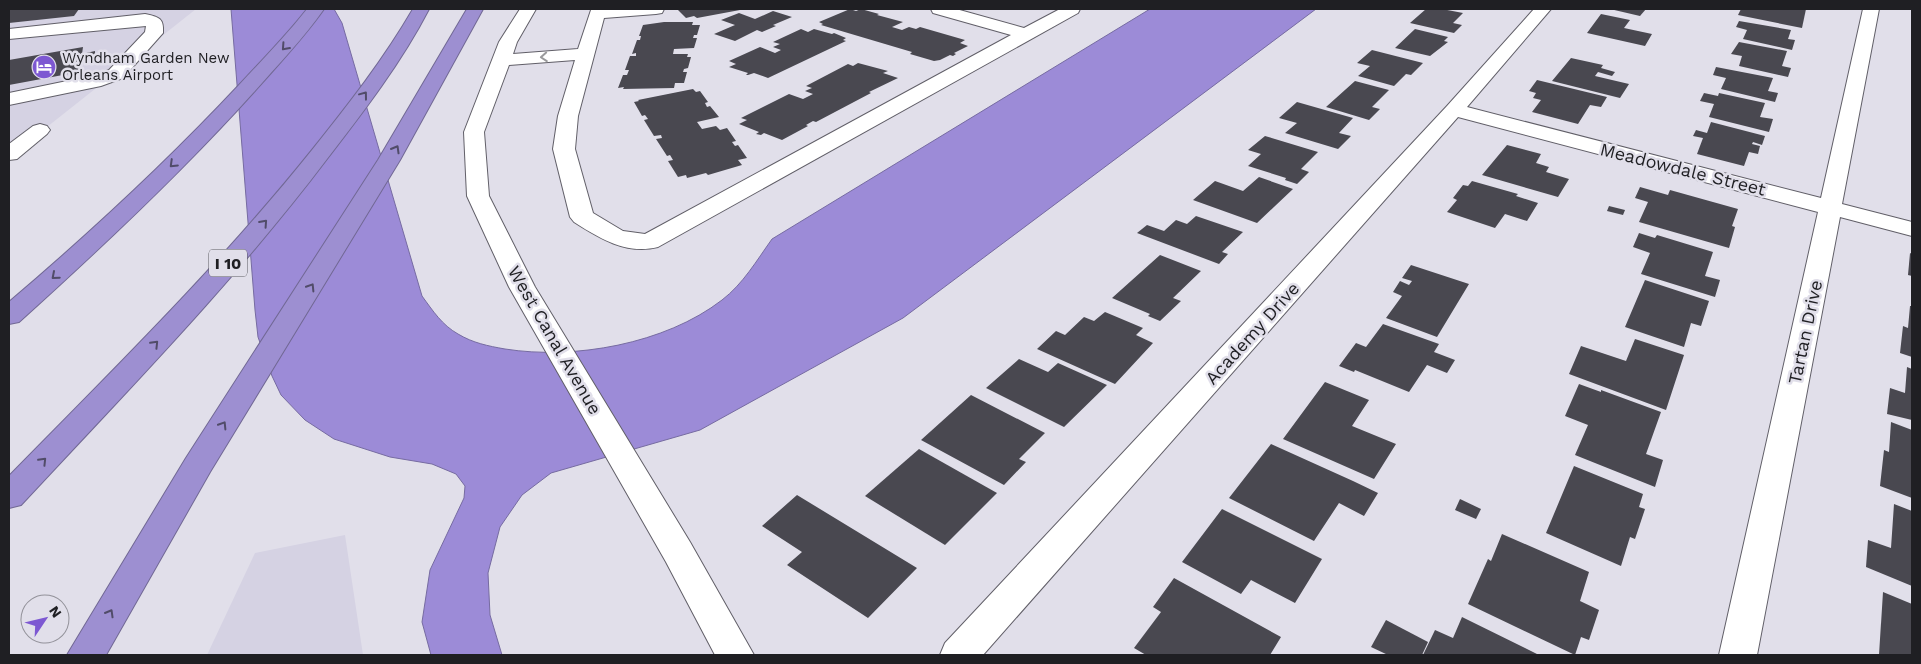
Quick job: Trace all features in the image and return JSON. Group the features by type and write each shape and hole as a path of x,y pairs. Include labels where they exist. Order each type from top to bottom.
{"highway":[{"path":"9,316 75,259 206,132 287,44 316,9"},
{"name":"I 10","path":"9,496 164,334 293,190 373,84 421,9"},
{"path":"86,655 197,466 342,238 473,14"}],"street":[{"name":"West Canal Avenue","path":"528,9 508,42 474,132 478,196 522,287 678,552 735,655"},
{"path":"656,9 597,14 568,116 564,149 582,217 617,238 649,242 1072,9"},
{"path":"939,9 1026,34"},
{"name":"Academy Drive","path":"959,655 1454,110 1543,9"},
{"name":"Tartan Drive","path":"1738,655 1871,9"},
{"path":"9,34 145,19 155,23 154,34 116,74 101,80 9,99"},
{"path":"502,60 586,54"},
{"name":"Meadowdale Street","path":"1454,110 1912,229"},
{"path":"9,154 40,130"}],"shaded area":[{"path":"9,9 196,9 9,157"},
{"path":"231,9 334,9 342,23 422,296 447,326 469,340 505,349 532,352 560,352 589,350 646,338 674,328 699,315 722,300 737,287 772,239 1150,9 1316,9 903,318 700,430 551,473 522,495 500,527 488,573 490,615 502,655 431,655 422,622 430,570 464,498 465,486 456,474 432,464 390,457 334,439 305,420 281,395 258,337"},
{"path":"345,535 363,655 207,655 255,553"}],"building":[{"path":"9,9 79,9 74,16 9,23"},
{"path":"672,9 740,10 697,18 694,16 686,18 678,10"},
{"path":"850,9 856,11 861,9 903,22 892,27 902,30 909,27 916,29 920,27 965,40 960,43 968,46 954,53 956,54 953,56 950,55 934,61 910,54 912,52 821,25 823,24 819,22"},
{"path":"1426,9 1442,9 1463,13 1453,23 1462,25 1454,33 1410,23"},
{"path":"1610,9 1646,9 1640,16"},
{"path":"1741,9 1806,9 1802,28 1738,15"},
{"path":"773,11 792,17 762,32 757,30 735,41 714,34 735,25 721,20 739,13 755,19"},
{"path":"1601,14 1630,20 1624,28 1652,34 1645,46 1587,33"},
{"path":"1739,21 1791,30 1788,39 1795,40 1792,50 1743,39 1747,30 1736,27"},
{"path":"664,22 693,22 692,25 700,25 697,35 694,35 693,38 697,38 694,48 674,49 673,54 688,54 687,57 691,57 688,68 684,69 683,72 687,72 684,83 675,83 674,88 618,88 623,75 627,75 629,70 625,70 630,56 636,56 636,53 632,54 637,40 640,40 641,36 639,36 643,25"},
{"path":"801,29 808,32 814,29 834,33 846,38 843,40 846,41 768,78 754,73 746,75 748,73 729,67 736,64 729,61 760,47 775,53 781,50 773,47 780,44 773,42"},
{"path":"1415,29 1448,37 1444,41 1448,42 1430,56 1395,48"},
{"path":"1739,42 1787,51 1782,66 1791,68 1788,77 1739,66 1742,56 1731,54"},
{"name":"Wyndham Garden New Orleans Airport","path":"83,47 82,54 95,51 95,60 80,63 79,72 9,85 9,60"},
{"path":"1372,50 1423,63 1411,75 1406,74 1394,86 1358,76 1370,66 1357,63"},
{"path":"1571,58 1603,65 1601,68 1615,72 1612,76 1598,72 1595,76 1629,84 1620,98 1552,81"},
{"path":"858,63 888,71 883,73 898,78 816,122 813,121 806,125 808,126 782,140 764,133 761,135 756,134 759,132 739,124 747,120 741,118 789,94 803,99 813,94 805,91 812,88 806,86 848,64 853,66"},
{"path":"1716,67 1773,78 1768,91 1778,93 1775,102 1721,89 1726,78 1713,75"},
{"path":"1537,80 1607,97 1601,107 1590,105 1578,124 1532,112 1541,100 1533,98 1536,93 1529,91"},
{"path":"1355,81 1389,90 1372,107 1380,109 1369,120 1326,107"},
{"path":"693,89 696,92 700,91 708,102 705,103 707,107 710,106 719,117 697,122 702,129 716,126 720,130 727,128 736,141 732,142 735,146 738,145 747,158 738,160 742,165 708,175 706,173 687,178 686,175 678,177 668,161 673,160 670,155 667,156 656,139 662,138 661,135 654,136 644,120 648,119 645,115 642,116 634,102"},
{"path":"1704,93 1718,96 1719,93 1765,103 1760,117 1773,119 1769,132 1709,117 1714,104 1700,101"},
{"path":"1297,102 1353,118 1339,133 1351,136 1338,149 1285,133 1297,123 1279,118"},
{"path":"1711,122 1765,136 1762,145 1753,142 1752,144 1760,146 1758,154 1749,152 1744,166 1697,154 1703,138 1693,136 1696,130 1707,133"},
{"path":"1265,136 1318,152 1301,169 1309,172 1297,184 1285,180 1286,178 1248,166 1261,154 1248,150"},
{"path":"1507,145 1541,154 1536,163 1549,167 1546,172 1569,179 1558,197 1482,175"},
{"path":"1259,177 1293,189 1257,223 1193,200 1215,181 1243,191"},
{"path":"1472,181 1518,194 1516,196 1538,203 1527,221 1505,214 1495,228 1447,212 1457,200 1453,198 1463,185 1468,186"},
{"path":"1640,187 1668,195 1670,190 1738,209 1732,226 1735,227 1729,248 1639,222 1648,202 1635,198"},
{"path":"1609,206 1625,210 1623,215 1607,211"},
{"path":"1196,216 1243,232 1222,252 1228,254 1219,264 1137,233 1147,225 1164,231 1176,220 1187,224"},
{"path":"1639,233 1655,238 1657,235 1713,252 1705,276 1720,280 1715,297 1641,274 1650,253 1633,247"},
{"path":"1910,253 1912,254 1912,276 1908,275"},
{"path":"1160,255 1201,271 1173,298 1181,301 1160,321 1148,316 1150,314 1112,298"},
{"path":"1411,265 1469,284 1437,337 1386,318 1402,296 1393,292 1400,281 1409,285 1412,281 1402,278"},
{"path":"1645,280 1709,301 1701,326 1691,323 1684,347 1625,327"},
{"path":"1910,306 1912,306 1912,357 1900,353 1903,326 1908,328"},
{"path":"1105,312 1143,328 1136,335 1153,343 1115,384 1037,349 1056,331 1065,335 1084,317 1094,321"},
{"path":"1383,324 1439,344 1434,352 1455,360 1447,373 1427,365 1409,392 1355,370 1354,372 1339,366 1356,343 1366,347"},
{"path":"1635,339 1684,355 1666,410 1569,374 1581,346 1626,361"},
{"path":"1019,359 1048,372 1058,363 1107,385 1064,427 986,388"},
{"path":"1907,367 1912,369 1912,420 1887,414 1890,388 1905,393"},
{"path":"1325,382 1369,400 1352,426 1396,444 1374,479 1283,439"},
{"path":"1579,384 1661,412 1646,454 1663,460 1655,487 1575,455 1588,425 1565,416"},
{"path":"971,395 1045,433 1019,459 1026,462 1004,485 921,440"},
{"path":"1891,422 1912,430 1912,498 1880,486 1884,450 1889,452"},
{"path":"1271,444 1378,493 1364,516 1339,503 1314,541 1229,498"},
{"path":"919,449 997,493 945,545 865,496"},
{"path":"1574,466 1643,494 1639,507 1645,509 1635,539 1630,537 1621,566 1546,533"},
{"path":"797,495 917,568 868,618 787,565 802,552 762,526"},
{"path":"1460,499 1481,509 1476,519 1455,510"},
{"path":"1894,504 1912,511 1912,586 1866,567 1868,540 1891,548"},
{"path":"1222,509 1322,559 1295,603 1251,580 1241,594 1182,562"},
{"path":"1502,534 1589,572 1580,601 1599,610 1589,640 1581,637 1575,655 1468,604 1488,559 1491,561"},
{"path":"1174,578 1281,637 1270,655 1146,655 1134,648 1161,612 1153,607"},
{"path":"1883,592 1912,604 1912,655 1879,655"},
{"path":"1462,617 1539,655 1423,655 1435,630 1453,638"},
{"path":"1386,620 1428,642 1422,655 1388,655 1371,647"}],"place":[{"name":"Wyndham Garden New Orleans Airport","path":"44,67"}]}
